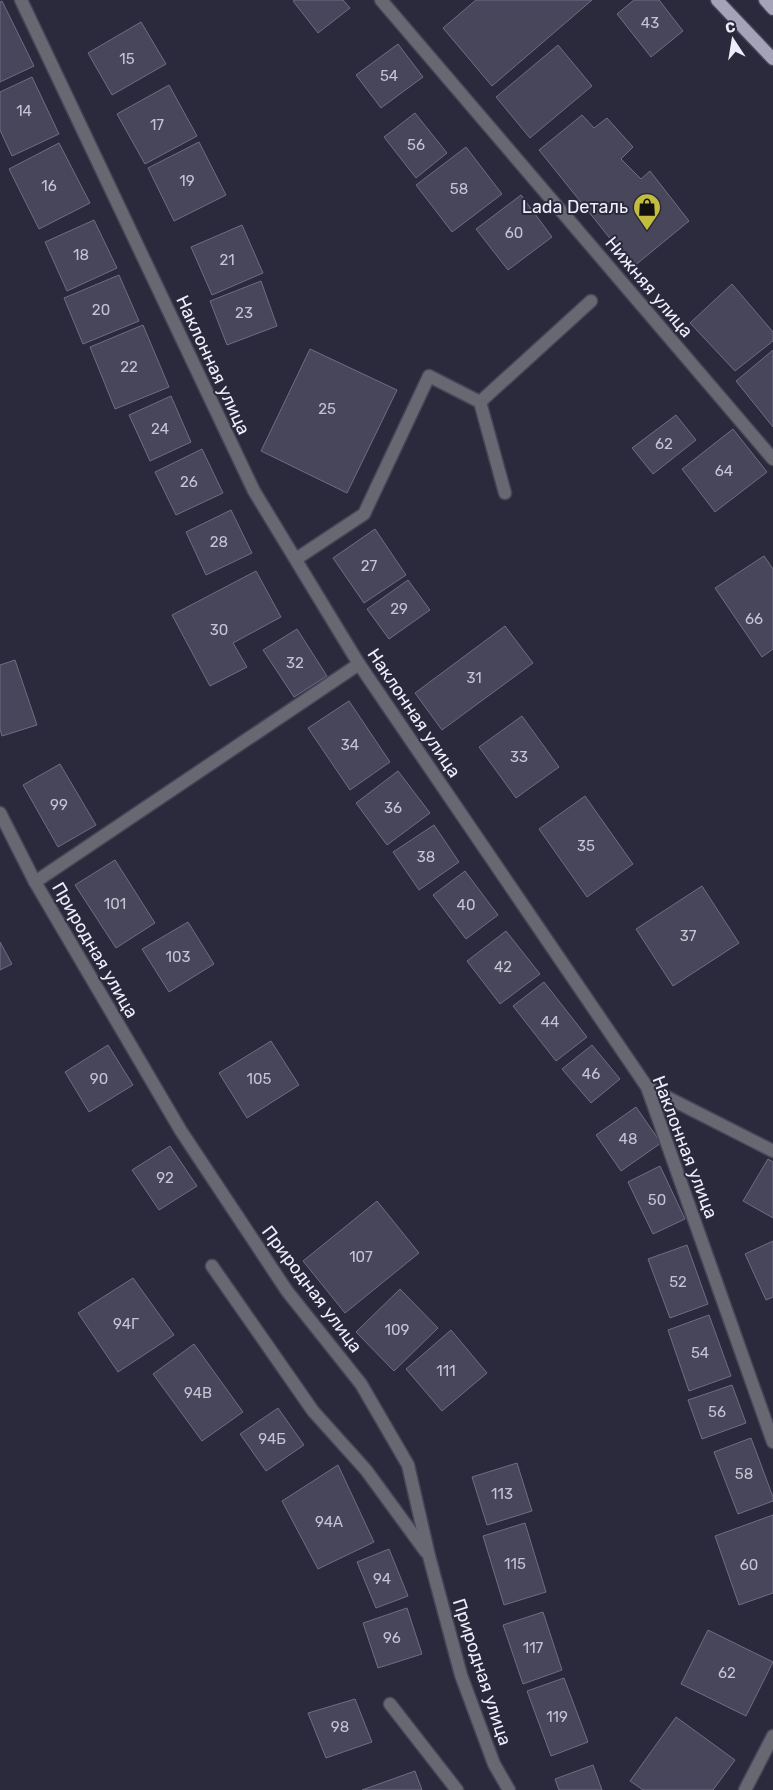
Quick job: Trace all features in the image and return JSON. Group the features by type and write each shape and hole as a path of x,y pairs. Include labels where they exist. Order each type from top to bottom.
{"main road":[{"path":"717,0 773,59"},
{"path":"765,0 773,9"}],"street":[{"name":"Наклонная улица","path":"21,0 254,490 359,664 647,1087 773,1442"},
{"name":"Нижняя улица","path":"381,0 773,459"},
{"path":"480,402 591,300"},
{"path":"296,560 364,514 429,376 480,402 505,493"},
{"path":"35,882 359,664"},
{"name":"Природная улица","path":"0,814 35,882 186,1139 287,1291 361,1384 408,1465 429,1556 462,1676 494,1764 509,1790"},
{"path":"647,1087 773,1151"},
{"path":"212,1266 313,1411 366,1470 429,1556"},
{"path":"390,1704 457,1790"},
{"path":"744,1790 773,1736"}],"building":[{"path":"343,0 350,8 318,33 293,1"},
{"path":"476,0 592,0 492,86 443,28"},
{"path":"634,0 659,0 683,31 651,57 617,14"},
{"path":"2,1 34,66 0,82 0,2"},
{"path":"141,22 166,64 112,95 88,53"},
{"path":"398,44 423,77 381,108 356,75"},
{"path":"558,45 592,86 530,138 496,97"},
{"path":"32,77 59,134 12,156 0,130 0,92"},
{"path":"169,85 197,136 145,164 117,114"},
{"path":"415,113 447,153 416,178 384,137"},
{"path":"582,115 594,128 607,118 633,147 621,159 641,179 650,171 689,221 633,267 539,150"},
{"path":"199,142 226,195 174,221 148,168"},
{"path":"59,143 90,203 39,229 9,169"},
{"path":"466,147 502,194 452,232 416,185"},
{"path":"521,195 552,237 508,270 476,229"},
{"path":"94,220 117,268 67,291 45,242"},
{"path":"242,225 263,273 212,295 191,247"},
{"path":"119,275 139,321 83,344 64,298"},
{"path":"261,281 277,326 227,345 210,301"},
{"path":"732,284 773,332 773,341 735,371 690,323"},
{"path":"143,325 169,387 115,409 90,347"},
{"path":"310,349 397,390 347,493 261,451"},
{"path":"773,350 773,427 736,381"},
{"path":"171,396 191,442 150,461 129,415"},
{"path":"676,415 696,440 653,474 632,448"},
{"path":"733,429 767,472 715,512 682,469"},
{"path":"202,449 223,493 176,515 155,472"},
{"path":"231,510 252,553 206,575 186,532"},
{"path":"375,529 406,575 364,603 333,558"},
{"path":"764,556 773,569 773,649 762,657 715,588"},
{"path":"256,571 281,617 233,643 247,667 210,686 172,615"},
{"path":"408,580 430,610 389,639 367,609"},
{"path":"505,626 533,663 442,730 415,693"},
{"path":"297,629 327,676 294,697 263,650"},
{"path":"15,660 37,725 2,736 0,729 0,665"},
{"path":"349,701 390,762 350,790 308,728"},
{"path":"522,716 559,767 516,798 479,747"},
{"path":"60,764 96,825 58,847 23,785"},
{"path":"398,771 430,813 387,845 356,803"},
{"path":"585,796 633,864 587,897 539,829"},
{"path":"434,825 459,862 419,890 393,852"},
{"path":"115,860 155,923 116,948 75,885"},
{"path":"465,871 498,915 466,939 433,895"},
{"path":"702,886 739,943 673,986 636,929"},
{"path":"188,922 214,964 169,992 142,949"},
{"path":"506,931 540,974 500,1004 467,961"},
{"path":"0,942 12,964 0,970"},
{"path":"544,982 587,1037 556,1061 513,1006"},
{"path":"271,1041 299,1085 247,1118 219,1073"},
{"path":"108,1045 133,1085 89,1112 65,1072"},
{"path":"592,1045 620,1079 591,1103 562,1069"},
{"path":"636,1107 661,1143 621,1171 596,1135"},
{"path":"170,1146 197,1186 159,1210 132,1170"},
{"path":"768,1159 773,1162 773,1218 743,1201"},
{"path":"660,1166 685,1219 653,1234 628,1182"},
{"path":"377,1201 419,1253 345,1313 303,1261"},
{"path":"773,1241 773,1297 766,1300 745,1254"},
{"path":"687,1245 708,1304 670,1318 648,1259"},
{"path":"133,1278 174,1335 118,1372 78,1313"},
{"path":"400,1289 438,1328 394,1371 356,1332"},
{"path":"709,1315 731,1376 689,1391 668,1330"},
{"path":"451,1330 487,1373 442,1411 406,1369"},
{"path":"194,1344 243,1412 202,1441 153,1374"},
{"path":"732,1385 746,1423 702,1439 688,1400"},
{"path":"278,1408 304,1445 266,1471 240,1434"},
{"path":"751,1438 773,1501 738,1514 714,1452"},
{"path":"517,1463 532,1511 487,1525 472,1477"},
{"path":"338,1465 374,1542 318,1569 282,1501"},
{"path":"773,1515 773,1593 739,1605 715,1536"},
{"path":"525,1523 546,1592 504,1605 483,1536"},
{"path":"389,1549 408,1596 376,1608 357,1562"},
{"path":"407,1608 422,1654 378,1668 363,1623"},
{"path":"543,1612 562,1670 523,1684 503,1625"},
{"path":"708,1630 773,1662 746,1716 681,1684"},
{"path":"564,1678 588,1742 551,1756 527,1691"},
{"path":"355,1699 372,1742 326,1758 308,1713"},
{"path":"676,1717 735,1760 713,1790 643,1790 630,1781"},
{"path":"593,1765 602,1790 559,1790 555,1779"},
{"path":"415,1771 422,1790 362,1790"}],"place":[{"name":"Lada Dеталь","path":"647,231"}]}
